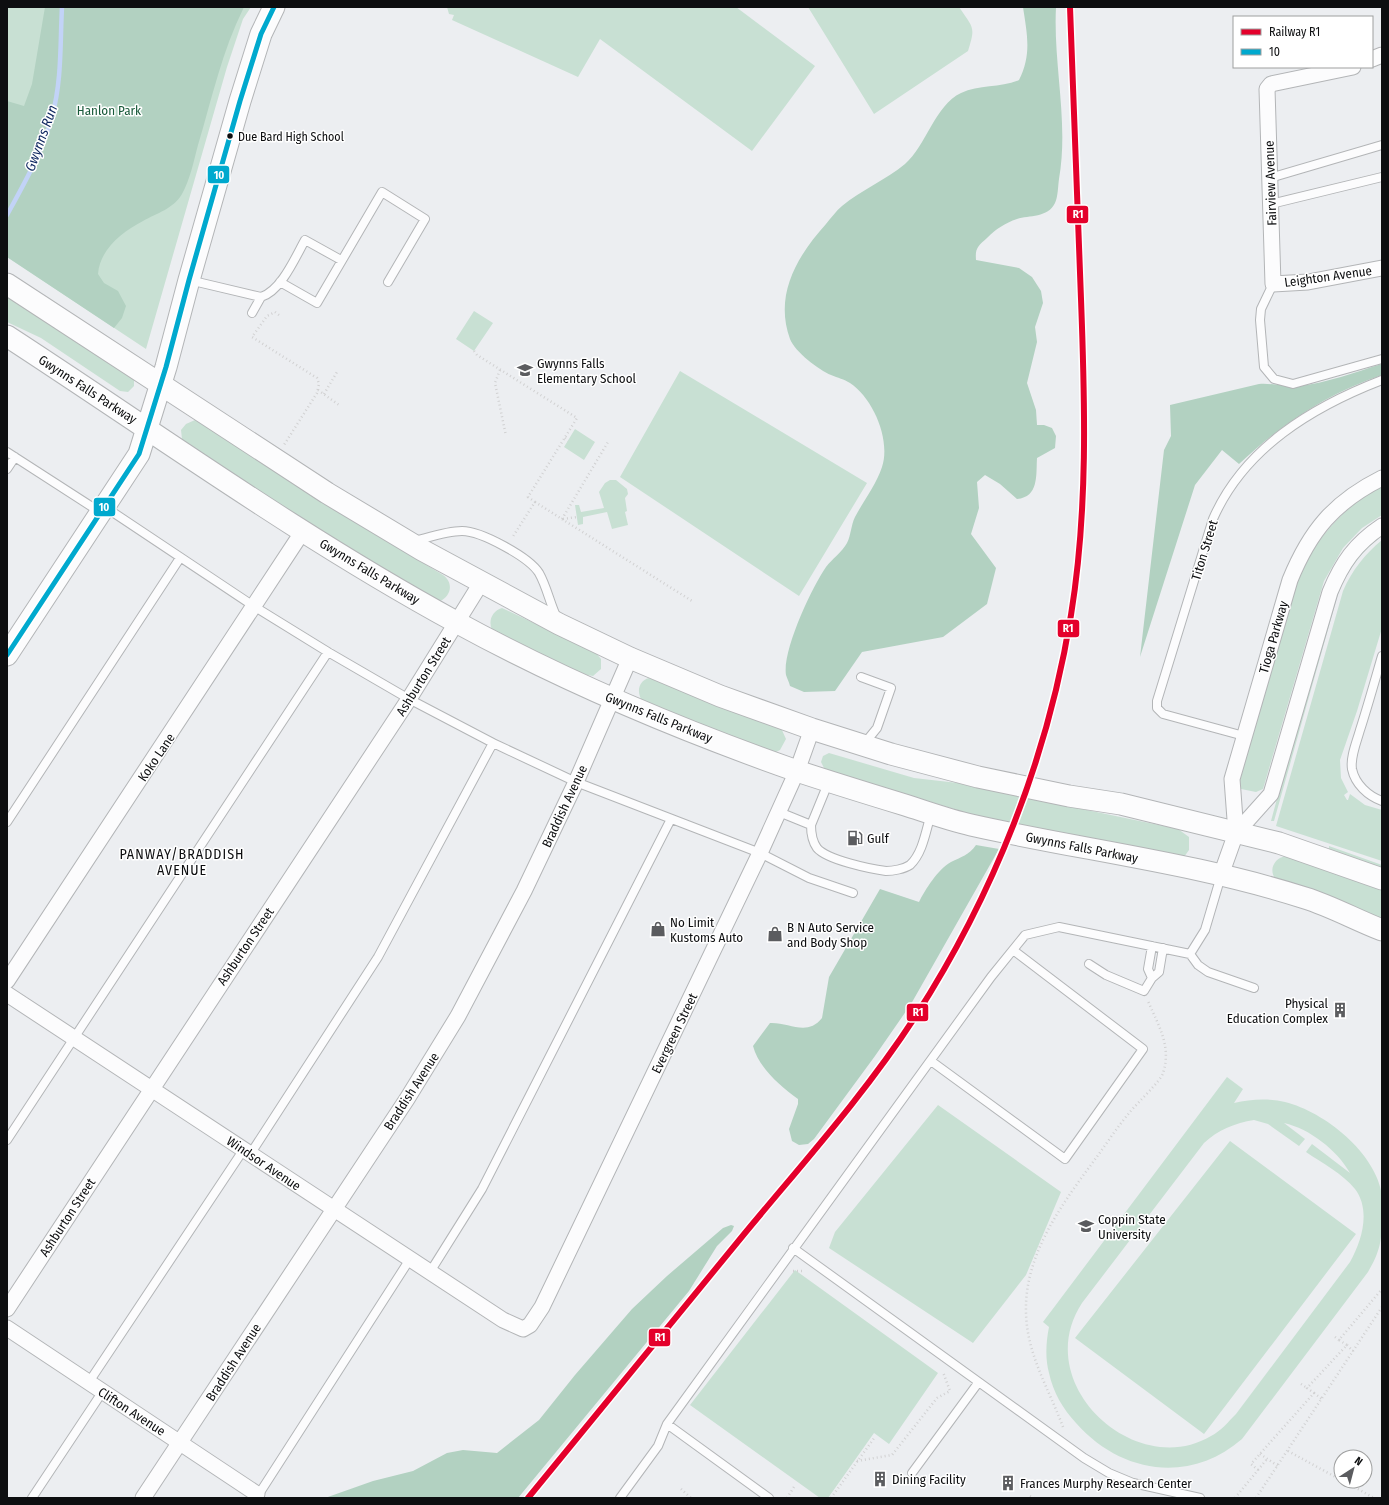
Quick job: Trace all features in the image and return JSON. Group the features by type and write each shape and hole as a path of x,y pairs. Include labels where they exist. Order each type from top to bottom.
{"main road":[{"path":"7,655 139,454 161,385 188,280 257,45 274,7"},
{"path":"7,284 327,493 481,583 630,658 720,696 812,729 863,745 978,777 1069,796 1121,804 1279,843 1382,879"},
{"name":"Gwynns Falls Parkway","path":"7,336 303,531 457,622 531,661 613,698 682,727 797,771 931,813 978,826 1221,875 1308,899 1382,930"}],"street":[{"name":"Fairview Avenue","path":"1273,284 1266,89 1271,84 1348,68"},
{"name":"Leighton Avenue","path":"1273,284 1308,282 1382,268"},
{"name":"Tioga Parkway","path":"1236,833 1232,779 1290,580 1300,554 1312,534 1327,516 1361,489 1382,478"},
{"name":"Tioga Parkway","path":"1221,875 1236,833 1270,794 1330,592 1338,573 1358,544 1382,526"},
{"name":"Koko Lane","path":"7,981 255,607 303,531"},
{"name":"Ashburton Street","path":"7,1308 409,699 481,583"},
{"name":"Braddish Avenue","path":"143,1498 406,1099 458,1016 518,904 576,782 630,658"},
{"name":"Evergreen Street","path":"523,1329 530,1326 542,1307 760,853 797,771 812,729"},
{"name":"Windsor Avenue","path":"7,994 503,1320 523,1329"},
{"name":"Clifton Avenue","path":"7,1328 180,1442 257,1496"}],"lane":[{"path":"1270,178 1382,146"},
{"path":"1271,204 1382,177"},
{"path":"280,282 317,303 382,192 425,219 388,282"},
{"path":"188,280 261,297 268,295 280,282 305,240 341,260"},
{"path":"1273,284 1261,309 1260,320 1264,366 1274,379 1293,384 1382,359"},
{"path":"252,313 261,297"},
{"name":"Titon Street","path":"1244,736 1163,714 1157,708 1157,701 1213,519 1222,498 1248,463 1266,445 1284,431 1317,410 1351,392 1382,380"},
{"path":"7,452 102,509 328,652 409,699 493,743 576,782 760,853 809,878 853,893"},
{"path":"7,469 15,457"},
{"path":"410,542 462,531 478,534 507,549 531,564 538,572 560,624"},
{"path":"7,822 180,558"},
{"path":"7,1140 328,652"},
{"path":"1382,656 1355,749 1352,767 1355,778 1362,789 1374,798 1382,801"},
{"path":"861,677 891,688 877,728 863,745"},
{"path":"89,1382 378,957 493,743"},
{"path":"829,781 811,825 812,839 817,849 826,856 887,871 908,866 913,861 923,842 931,813"},
{"path":"779,812 811,825"},
{"path":"430,1272 485,1182 671,819"},
{"path":"1190,954 1205,930 1221,875"},
{"path":"620,1498 658,1446 667,1424 793,1248 1025,935 1059,927 1190,954 1198,966 1208,972 1254,988"},
{"path":"1152,946 1148,969 1152,978"},
{"path":"1089,964 1106,975 1144,991 1152,978 1159,972 1163,948"},
{"path":"931,1061 1065,1159 1143,1049 1013,950"},
{"path":"793,1248 978,1383 1084,1458 1108,1473 1133,1483 1200,1498"},
{"path":"257,1496 410,1259"},
{"path":"912,1473 978,1383"},
{"path":"32,1498 103,1391"},
{"path":"667,1424 769,1498"}],"path":[{"path":"279,315 275,312 267,316 252,337 317,378 319,384 318,390 284,446"},
{"path":"474,351 477,355 500,370 577,418 528,498 692,601"},
{"path":"500,370 495,383 506,436"},
{"path":"324,394 337,372"},
{"path":"318,390 339,405"},
{"path":"565,438 568,441"},
{"path":"562,519 608,442"},
{"path":"511,540 535,502"},
{"path":"562,519 577,517"},
{"path":"1063,1427 1042,1381 1030,1344 1026,1313 1027,1294 1033,1265 1055,1216 1129,1113 1163,1074 1166,1048 1163,1034 1144,991"},
{"path":"790,1272 800,1270 807,1272"},
{"path":"1339,1340 1382,1289"},
{"path":"1256,1498 1382,1307"},
{"path":"1335,1337 1353,1351"},
{"path":"1307,1388 1347,1345"},
{"path":"857,1461 892,1455 937,1398 950,1390 943,1370"},
{"path":"1301,1384 1322,1399"},
{"path":"1258,1470 1251,1464 1314,1393"},
{"path":"831,1498 875,1437"},
{"path":"1288,1450 1333,1475"},
{"path":"1260,1454 1278,1466"},
{"path":"1235,1498 1267,1459"},
{"path":"786,1498 794,1487"},
{"path":"681,1489 691,1498"},
{"path":"1358,1489 1374,1498"},
{"path":"1030,1496 1034,1498"}],"green space":[{"name":"Hanlon Park","path":"7,7 251,7 243,19 227,67 146,349 7,257"},
{"name":"Hanlon Park","path":"45,7 244,7 223,58 192,170 182,194 169,207 127,230 113,242 103,257 98,274 104,283 118,291 126,306 122,318 114,328 7,257 7,101 24,106 32,84"},
{"path":"447,7 736,7 815,66 752,151 600,39 578,77 452,20 454,15 449,14"},
{"path":"808,7 959,7 972,28 972,37 968,51 874,114"},
{"path":"1023,7 1056,7 1057,50 1062,114 1062,157 1057,198 1052,208 1043,214 1017,219 997,229 981,243 976,253 976,260 1019,268 1032,277 1041,291 1043,303 1035,327 1037,342 1027,383 1036,410 1037,425 1044,425 1052,428 1056,436 1055,448 1037,458 1036,478 1033,490 1024,497 1017,499 1000,484 985,475 977,482 979,508 971,534 996,568 987,604 943,637 862,652 835,691 804,692 790,686 786,675 786,664 793,636 806,604 820,576 847,543 855,517 882,467 884,445 878,420 866,399 848,382 826,373 814,365 802,355 790,339 786,323 785,307 791,277 815,236 836,212 849,200 905,164 919,147 937,116 952,99 961,93 975,88 1005,84 1019,80 1026,61 1027,53 1027,35"},
{"path":"7,293 134,378 134,386 128,392 120,391 41,338 7,322"},
{"path":"474,311 493,323 474,351 456,339"},
{"path":"1382,364 1382,375 1343,391 1288,423 1239,464 1222,450 1195,485 1140,657 1164,450 1171,436 1170,405 1259,384 1294,386 1309,385"},
{"path":"680,371 867,483 799,596 620,477"},
{"path":"195,420 200,421 353,521 443,575 450,585 447,596 440,601 376,567 185,443 182,439 181,430 186,424"},
{"path":"575,429 595,442 584,460 564,447"},
{"path":"610,480 616,480 627,489 628,494 625,498 627,511 625,512 628,525 612,529 607,512 583,517 583,524 578,525 575,505 579,505 581,512 604,508 599,492 605,483"},
{"path":"1382,486 1382,515 1362,528 1343,548 1324,581 1263,789 1256,792 1241,789 1236,778 1300,569 1317,543 1335,522 1356,503"},
{"path":"1382,532 1382,536 1361,555 1351,569 1338,594 1274,821 1271,821 1336,589 1350,564"},
{"path":"1382,540 1382,628 1357,711 1340,760 1341,778 1348,792 1344,795 1347,800 1350,794 1365,805 1382,810 1382,861 1276,826 1343,591 1350,576 1370,551"},
{"path":"502,608 595,652 601,659 601,669 593,676 582,674 492,630 490,623 493,614"},
{"path":"649,678 781,728 786,739 780,750 774,753 643,702 639,695 639,688 642,682"},
{"path":"829,753 914,778 958,783 1178,829 1189,837 1189,850 1184,857 987,819 825,770 821,762 823,756"},
{"path":"976,845 999,849 911,1004 814,1139 808,1144 799,1145 792,1141 789,1129 798,1104 798,1099 777,1082 765,1069 753,1046 770,1023 804,1028 816,1024 822,1018 829,977 880,889 919,902 928,886 946,865 968,853"},
{"path":"1329,846 1382,865 1382,869 1329,849"},
{"path":"1286,856 1382,888 1382,920 1276,880 1272,869 1278,859"},
{"path":"1227,1077 1243,1089 1234,1103 1260,1100 1285,1102 1300,1107 1332,1125 1346,1136 1359,1150 1370,1164 1378,1179 1382,1195 1382,1232 1378,1252 1368,1272 1242,1439 1222,1453 1200,1463 1178,1467 1156,1467 1135,1462 1114,1453 1094,1440 1071,1418 1056,1393 1051,1380 1046,1356 1049,1327 1043,1322","holes":["1254,1120 1268,1124 1299,1146 1305,1139 1284,1123 1313,1135 1338,1156 1350,1173 1312,1144 1306,1152 1345,1178 1360,1197 1363,1206 1363,1226 1354,1254 1350,1262 1236,1414 1218,1432 1182,1447 1152,1446 1123,1435 1098,1417 1080,1393 1069,1364 1069,1334 1082,1303 1209,1138 1240,1123"]},
{"path":"938,1105 1061,1192 1026,1275 973,1343 829,1248 835,1232"},
{"path":"1230,1141 1356,1234 1204,1434 1075,1338"},
{"path":"731,1225 734,1226 732,1231 717,1246 689,1291 518,1498 325,1498 373,1481 413,1471 447,1453 463,1450 497,1453 539,1420 575,1375 632,1309 667,1276 723,1228"},
{"path":"795,1270 938,1373 889,1444 874,1433 828,1498 820,1498 690,1405"}],"waterway":[{"name":"Gwynns Run","path":"7,215 44,142 52,116 58,89 62,7"}],"rail line":[{"name":"R1","path":"528,1498 855,1101 896,1046 943,971 969,923 993,874 1014,824 1048,721 1061,668 1071,615 1083,497 1084,378 1070,7"}],"transit line":[{"name":"10","path":"7,655 139,454 166,367 240,101 261,34 274,7"}],"place":[{"name":"Due Bard High School","path":"230,136"},
{"name":"Gwynns Falls Elementary School","path":"525,370"},
{"name":"Gulf","path":"855,838"},
{"name":"No Limit Kustoms Auto","path":"658,929"},
{"name":"B N Auto Service and Body Shop","path":"775,934"},
{"name":"Physical Education Complex","path":"1340,1010"},
{"name":"Coppin State University","path":"1086,1226"},
{"name":"Dining Facility","path":"880,1479"},
{"name":"Frances Murphy Research Center","path":"1008,1483"}],"district":[{"name":"PANWAY/BRADDISH AVENUE","path":"182,862"}]}
